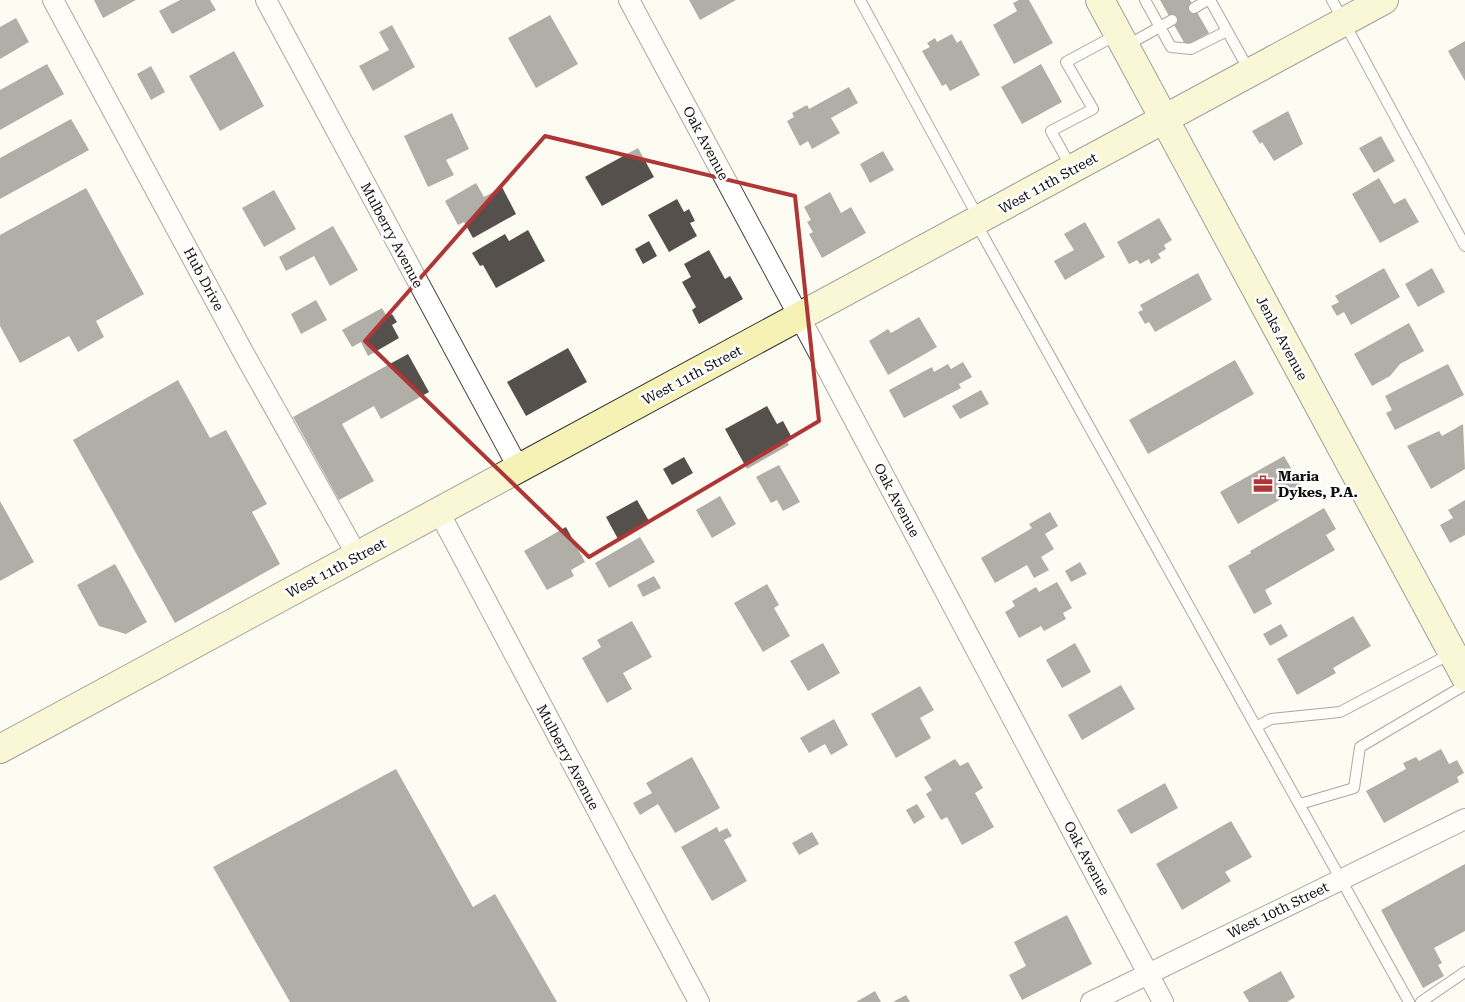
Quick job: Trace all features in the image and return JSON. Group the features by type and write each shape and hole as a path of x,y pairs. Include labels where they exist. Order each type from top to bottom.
{"main road":[{"name":"Jenks Avenue","path":"1100,0 1459,664"},
{"name":"West 11th Street","path":"0,750 1250,73 1338,11 1384,0"}],"street":[{"name":"Hub Drive","path":"53,0 242,350 358,557"},
{"name":"Mulberry Avenue","path":"266,0 519,469"},
{"name":"Oak Avenue","path":"629,0 800,317 1163,1002"},
{"name":"Mulberry Avenue","path":"439,512 699,1002"},
{"name":"West 10th Street","path":"1091,1002 1465,818"}],"lane":[{"path":"860,0 978,221 1409,1002"},
{"path":"1145,0 1171,47 1191,49 1227,31"},
{"path":"1194,8 1209,0 1250,73"},
{"path":"1338,11 1465,246"},
{"path":"1072,170 1052,131 1093,109 1066,62 1160,27 1172,20"},
{"path":"1256,727 1272,719 1340,712 1459,664"},
{"path":"1300,804 1354,788 1360,747 1465,685"},
{"path":"1421,1002 1465,972"}],"highlighted area":[{"path":"545,136 795,196 819,421 589,557 365,341"}],"building":[{"path":"94,0 136,0 103,18"},
{"path":"180,0 210,0 216,10 172,34 159,11"},
{"path":"689,0 736,0 700,20"},
{"path":"1019,0 1029,0 1053,43 1014,64 993,25 1017,11 1013,3"},
{"path":"1160,0 1190,0 1209,33 1186,46"},
{"path":"550,15 578,64 536,88 508,38"},
{"path":"16,18 29,42 0,59 0,27"},
{"path":"392,25 415,67 373,91 359,66 389,50 379,32"},
{"path":"952,34 957,43 961,40 980,75 950,91 946,84 942,86 922,51 930,47 927,43 935,38 937,42"},
{"path":"1465,41 1465,81 1448,51"},
{"path":"234,51 264,106 220,131 189,76"},
{"path":"47,64 64,94 0,130 0,90"},
{"path":"1041,64 1062,102 1022,124 1001,87"},
{"path":"151,66 165,92 151,100 137,74"},
{"path":"849,87 858,103 831,118 840,133 812,149 808,141 800,146 787,121 794,117 792,113 807,105 809,109"},
{"path":"1288,111 1303,144 1274,161 1262,142 1260,144 1252,131"},
{"path":"452,113 469,149 446,160 454,175 428,187 404,136"},
{"path":"71,119 89,150 0,199 0,158"},
{"path":"1381,136 1395,161 1374,173 1359,148"},
{"path":"638,148 654,177 602,206 585,177"},
{"path":"883,151 894,170 870,183 860,164"},
{"path":"1379,178 1394,204 1405,198 1419,222 1380,243 1352,194"},
{"path":"476,183 484,197 502,187 516,214 473,238 464,222 458,225 445,201"},
{"path":"86,188 144,294 96,321 104,337 78,352 69,336 20,363 0,326 0,235"},
{"path":"274,190 296,229 264,247 242,208"},
{"path":"830,192 841,213 851,207 866,233 822,258 809,234 813,232 807,222 811,220 804,207"},
{"path":"677,199 684,212 689,209 695,221 690,223 697,236 669,252 648,215"},
{"path":"1159,218 1172,240 1164,245 1166,249 1158,254 1161,258 1151,264 1149,259 1140,264 1137,260 1129,264 1117,242"},
{"path":"1085,222 1105,257 1065,280 1054,261 1074,250 1064,234"},
{"path":"333,226 358,270 330,286 314,256 286,271 279,257"},
{"path":"528,230 545,261 496,288 483,265 480,266 472,253 505,234 509,241"},
{"path":"649,241 657,256 643,264 635,249"},
{"path":"709,250 725,279 730,276 743,299 699,324 692,310 696,307 682,282 691,277 684,264"},
{"path":"1384,268 1400,297 1351,325 1344,312 1337,316 1331,306 1339,302 1335,296"},
{"path":"1432,268 1445,292 1418,307 1405,284"},
{"path":"1198,273 1212,300 1155,332 1149,322 1145,324 1138,312 1143,310 1140,305"},
{"path":"316,300 327,320 301,334 291,314"},
{"path":"382,308 387,317 392,314 397,322 392,325 399,338 368,356 361,342 352,347 342,330"},
{"path":"919,317 937,347 888,375 869,341 888,329 891,333"},
{"path":"1409,323 1424,351 1400,364 1390,376 1372,386 1354,354"},
{"path":"568,348 587,382 526,416 507,382"},
{"path":"408,354 429,392 381,419 374,406 342,424 374,481 339,500 293,417"},
{"path":"1235,360 1254,394 1148,454 1129,420"},
{"path":"963,362 972,377 959,384 961,388 904,418 889,390 932,367 934,372 948,364 951,369"},
{"path":"1448,364 1464,395 1395,430 1386,413 1392,410 1385,396"},
{"path":"178,380 210,438 226,430 267,504 252,512 280,564 175,623 73,440"},
{"path":"981,390 989,404 960,419 952,406"},
{"path":"767,406 777,424 783,421 791,436 786,439 789,445 747,469 725,429"},
{"path":"1463,424 1465,469 1431,489 1407,446 1439,431 1442,436"},
{"path":"1284,456 1302,487 1238,524 1220,492"},
{"path":"684,457 693,473 672,485 663,469"},
{"path":"779,465 800,502 783,511 777,500 771,503 756,477"},
{"path":"720,496 736,524 712,538 696,510"},
{"path":"637,500 649,521 618,539 606,517"},
{"path":"1465,500 1465,535 1450,543 1440,525 1453,518 1448,510"},
{"path":"0,501 34,562 0,581"},
{"path":"1324,508 1336,529 1326,535 1335,550 1265,590 1272,604 1254,614 1228,566"},
{"path":"1050,512 1058,526 1045,534 1054,549 1041,557 1049,570 1034,578 1027,565 995,583 981,558 1032,528 1029,524"},
{"path":"566,527 585,562 571,570 574,576 547,590 524,551"},
{"path":"640,537 655,562 609,588 595,563"},
{"path":"1080,562 1087,574 1071,582 1065,571"},
{"path":"115,564 147,622 126,634 99,626 77,585"},
{"path":"654,576 661,588 643,597 637,585"},
{"path":"1057,582 1072,608 1063,613 1066,619 1044,631 1041,626 1019,638 1005,612 1015,606 1012,601 1036,587 1039,592"},
{"path":"767,584 779,605 774,608 790,636 763,652 734,603"},
{"path":"1353,616 1371,646 1333,668 1336,673 1297,695 1277,659"},
{"path":"632,621 652,657 623,673 632,689 607,703 582,658 601,647 597,640"},
{"path":"1281,624 1288,636 1270,646 1263,634"},
{"path":"823,643 840,673 808,691 790,661"},
{"path":"1075,643 1091,672 1062,688 1046,660"},
{"path":"1121,685 1135,709 1082,740 1068,715"},
{"path":"920,686 934,710 920,718 931,738 896,758 871,714"},
{"path":"834,719 848,745 831,755 825,744 809,753 800,738"},
{"path":"1441,749 1449,764 1457,760 1464,773 1457,777 1459,782 1384,823 1366,791 1406,769 1403,763 1416,757 1419,761"},
{"path":"692,757 720,808 675,833 658,804 640,815 633,803 652,793 646,783"},
{"path":"955,759 960,766 968,762 983,788 975,793 994,827 962,845 947,817 941,820 926,794 932,790 924,777"},
{"path":"396,769 473,907 495,894 557,1002 290,1002 213,867"},
{"path":"1165,783 1178,808 1131,834 1117,810"},
{"path":"917,804 925,817 914,824 906,810"},
{"path":"1231,821 1252,857 1225,872 1231,881 1182,910 1156,864"},
{"path":"717,827 719,832 727,828 732,836 724,840 747,881 712,901 681,847"},
{"path":"812,832 819,844 799,855 792,843"},
{"path":"1465,864 1465,931 1434,948 1442,963 1438,965 1444,976 1423,988 1381,910"},
{"path":"1067,915 1092,964 1022,1000 1009,975 1026,966 1014,942"},
{"path":"1281,971 1295,997 1287,1002 1249,1002 1243,992"},
{"path":"875,991 881,1002 856,1002"},
{"path":"906,995 910,1002 893,1002"}],"place":[{"name":"Maria Dykes, P.A.","path":"1263,484"}]}
